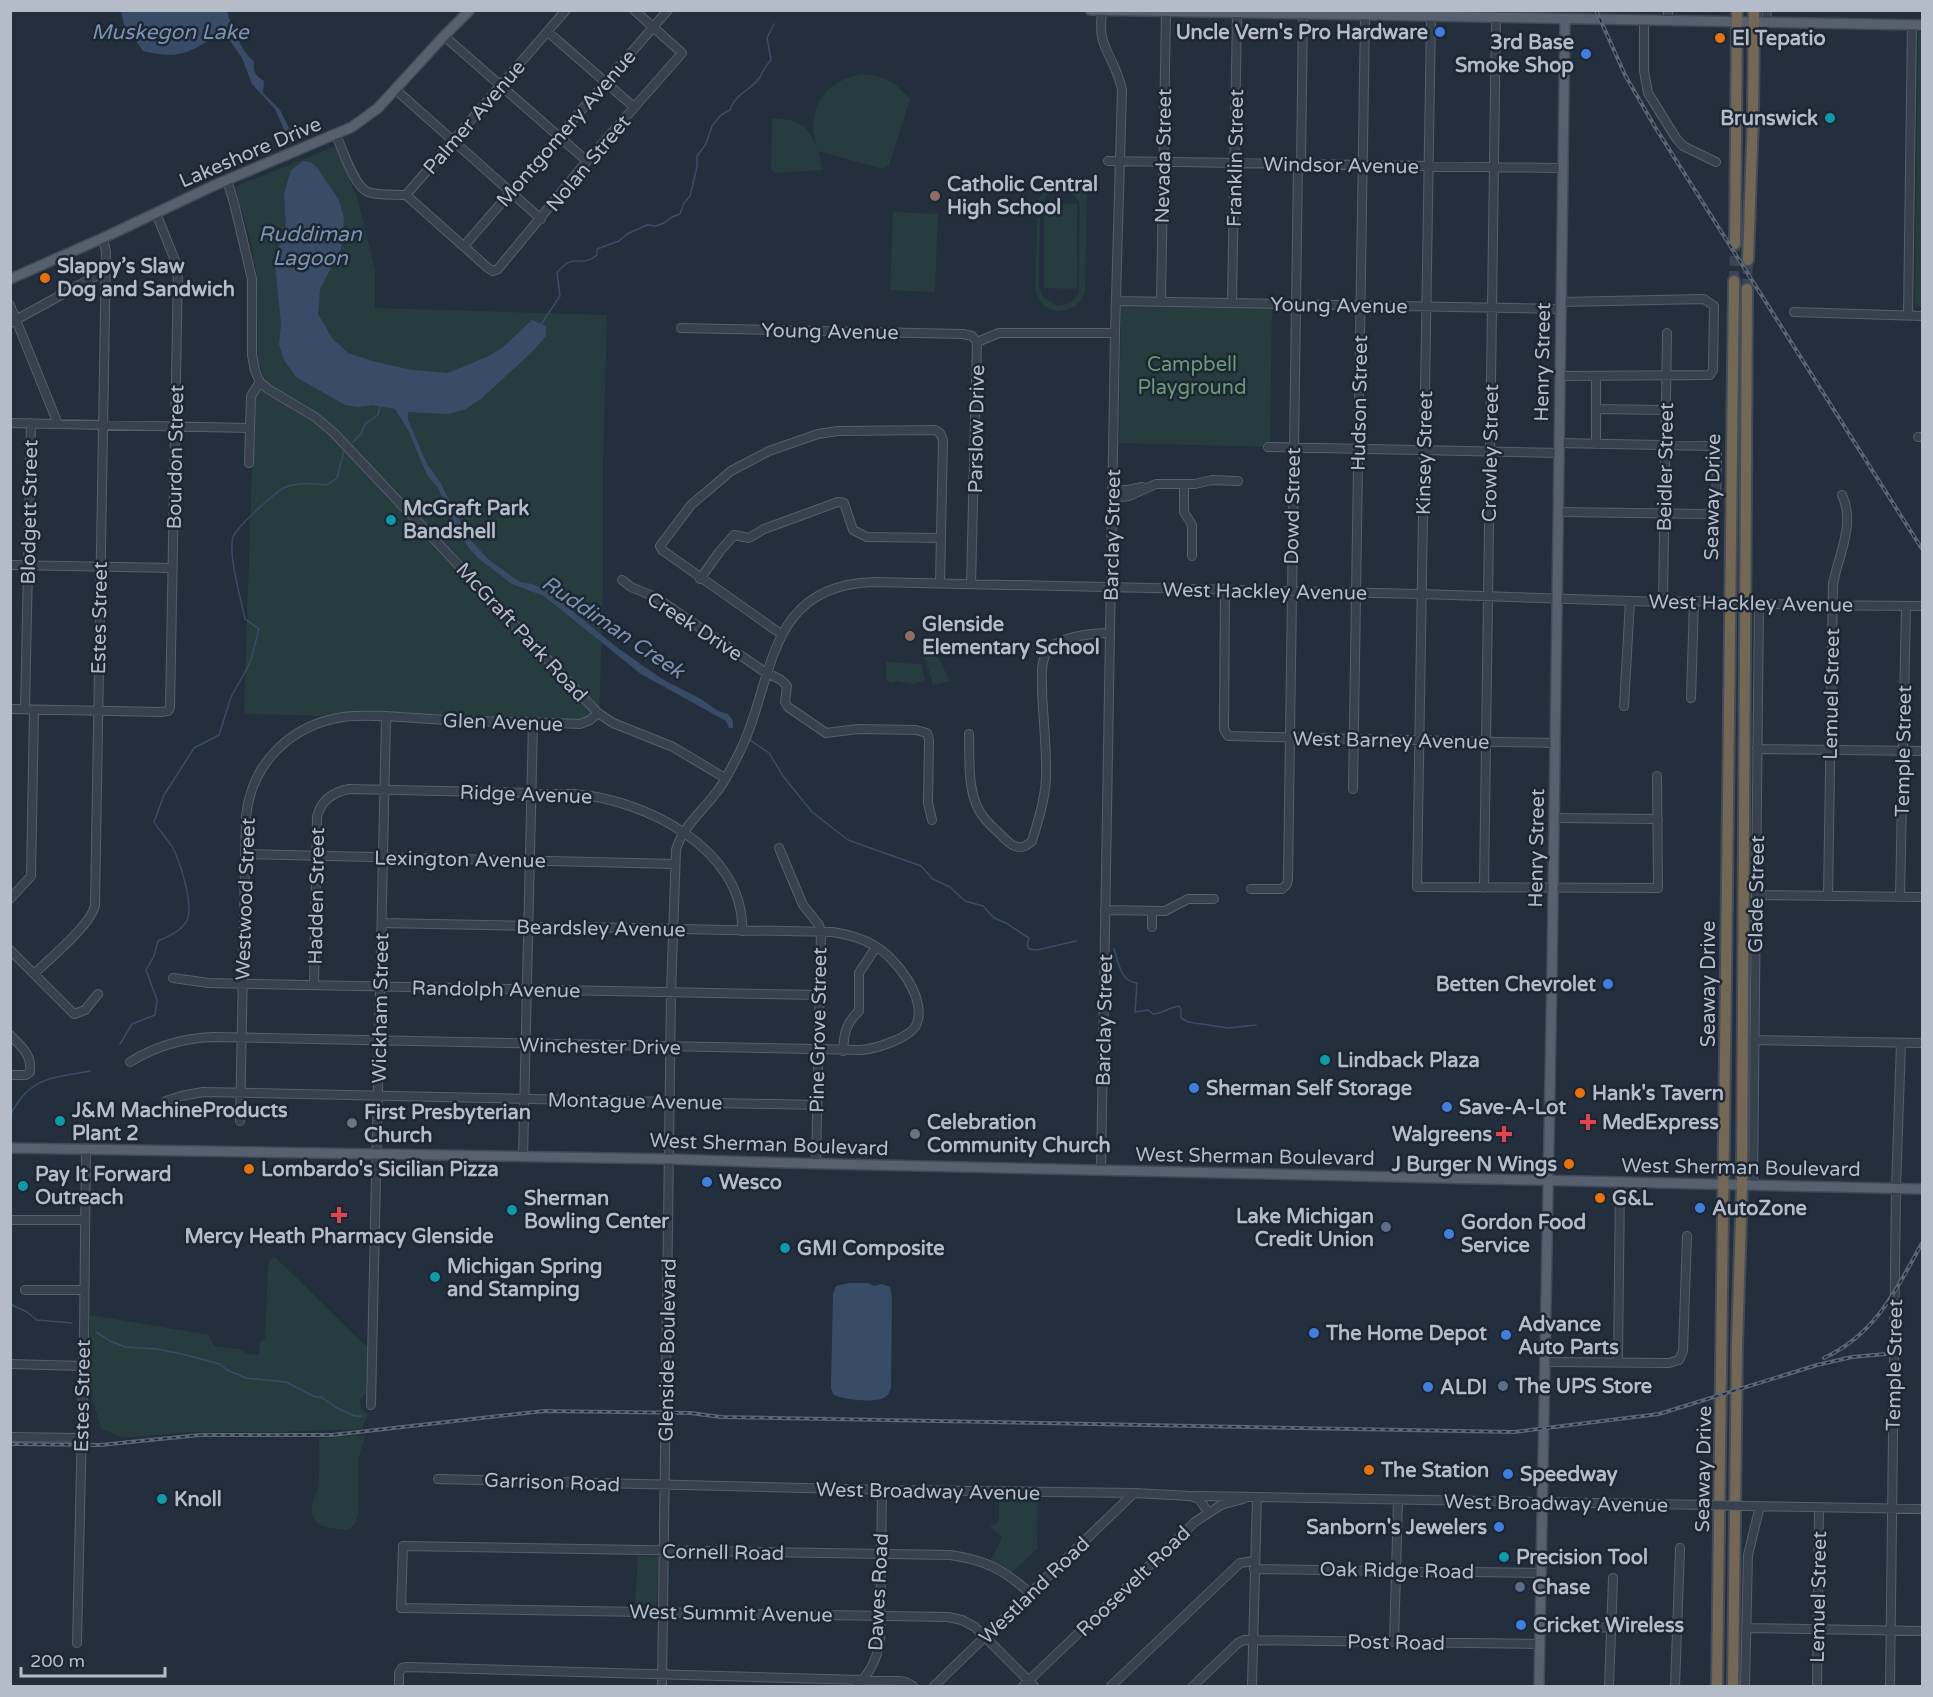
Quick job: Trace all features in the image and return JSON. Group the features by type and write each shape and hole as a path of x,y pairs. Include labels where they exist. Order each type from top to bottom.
{"highway":[{"path":"1735,244 1737,10"},
{"path":"1748,260 1754,11"},
{"path":"1737,34 1740,43 1741,127 1747,127 1753,116"},
{"name":"Seaway Drive","path":"1717,1686 1724,1196 1728,602 1734,281"},
{"name":"Seaway Drive","path":"1731,1686 1741,1182 1747,289"},
{"path":"1731,500 1738,496 1743,504 1742,585 1745,597"},
{"path":"1729,614 1733,627 1733,693 1735,699 1740,701 1745,695"},
{"path":"1725,1083 1730,1077 1738,1082 1737,1167 1741,1182"},
{"path":"1724,1196 1728,1206 1728,1288 1735,1290 1739,1283"},
{"path":"1718,1646 1724,1643 1729,1647 1731,1686"}],"main road":[{"name":"Lakeshore Drive","path":"10,279 227,180 336,135 366,118 396,90 470,10"},
{"path":"1090,10 1342,13 1431,18 1465,14 1496,18 1565,15 1644,21 1923,25"},
{"name":"Henry Street","path":"1539,1686 1549,1180 1565,15"},
{"name":"West Sherman Boulevard","path":"10,1148 669,1159 1620,1182 1724,1184 1741,1182 1754,1186 1923,1189"}],"street":[{"name":"Palmer Avenue","path":"406,195 566,10"},
{"path":"634,10 653,28"},
{"name":"Montgomery Avenue","path":"464,246 668,10"},
{"path":"1668,10 1668,21"},
{"path":"1766,23 1767,10"},
{"name":"Barclay Street","path":"1101,1170 1110,588 1122,90 1115,64 1104,44 1101,26 1102,11"},
{"name":"Nevada Street","path":"1161,301 1166,12"},
{"name":"Franklin Street","path":"1232,303 1237,13"},
{"name":"Dowd Street","path":"1251,890 1282,889 1287,885 1293,448 1303,14"},
{"name":"Hudson Street","path":"1353,789 1365,16"},
{"name":"Kinsey Street","path":"1431,18 1417,887 1484,888"},
{"name":"Crowley Street","path":"1484,888 1496,18"},
{"path":"1644,21 1644,71 1648,93 1683,146 1716,162"},
{"path":"1908,316 1912,25"},
{"name":"Nolan Street","path":"464,246 493,271 498,269 587,161 682,53 653,28"},
{"path":"548,32 634,107"},
{"path":"444,36 587,161"},
{"path":"396,90 541,219"},
{"path":"336,135 359,186 369,192 406,195 464,246"},
{"name":"Windsor Avenue","path":"1108,161 1562,168"},
{"path":"227,180 252,279 252,355 260,382 251,393 249,463"},
{"name":"Bourdon Street","path":"99,711 161,712 168,711 170,706 178,268 156,213"},
{"name":"Estes Street","path":"34,974 84,925 94,911 106,249 103,238"},
{"path":"13,321 105,271"},
{"name":"Young Avenue","path":"1116,301 1492,308 1704,299 1710,302 1714,306 1713,370 1710,375 1667,376"},
{"name":"Blodgett Street","path":"10,304 13,321 58,424"},
{"path":"1794,312 1923,316"},
{"name":"Young Avenue","path":"681,328 963,334 972,336 977,342"},
{"name":"Parslow Drive","path":"971,584 977,342 999,333 1115,333"},
{"name":"Beidler Street","path":"1664,602 1667,333"},
{"path":"1560,375 1667,376"},
{"path":"1596,376 1596,444"},
{"name":"McGraft Park Road","path":"260,382 315,417 333,432 598,713"},
{"path":"1596,409 1666,410"},
{"path":"10,423 249,428"},
{"name":"Blodgett Street","path":"25,709 31,423"},
{"path":"781,634 700,579 662,550 660,546 668,533 697,500 731,471 769,451 818,434 838,431 935,429 942,436 940,584"},
{"path":"1268,447 1490,452 1596,444 1666,444 1708,445 1715,448 1717,453 1716,502 1713,511 1707,514 1557,512"},
{"path":"1112,494 1129,496 1150,486 1212,480 1238,481"},
{"path":"1184,484 1184,512 1192,525 1192,556"},
{"name":"Lemuel Street","path":"1828,896 1833,605 1835,576 1846,535 1846,502 1842,495"},
{"path":"700,579 734,535 749,538 764,529 838,502 844,503 853,530 867,537 941,538"},
{"path":"10,565 172,568"},
{"name":"Creek Drive","path":"622,580 631,587 655,597 766,674 781,680 786,686 785,702 788,707 822,731 834,733 858,729 881,729 916,730 927,733 929,740 928,803 932,820"},
{"name":"West Hackley Avenue","path":"725,778 747,736 773,652 789,622 806,605 834,589 866,582 1422,594 1664,602 1728,602 1745,597 1759,603 1923,606"},
{"name":"West Barney Avenue","path":"1225,590 1224,729 1228,736 1554,742"},
{"path":"1624,706 1630,601"},
{"path":"1691,698 1694,601"},
{"name":"Glade Street","path":"1754,1186 1759,603"},
{"name":"Temple Street","path":"1900,897 1906,606"},
{"path":"969,734 970,777 976,806 984,818 1010,844 1018,848 1028,845 1032,842 1039,819 1046,778 1042,681 1044,656 1055,644 1065,640 1089,634 1110,633"},
{"path":"10,709 99,711"},
{"path":"10,899 31,876 34,710"},
{"path":"598,713 613,723 673,747 725,778"},
{"name":"Glen Avenue","path":"333,719 345,717 580,724 590,720 598,713"},
{"name":"Wickham Street","path":"371,1406 386,718"},
{"name":"Westwood Street","path":"240,1121 247,805 261,768 285,741 305,729 333,719"},
{"path":"523,1156 533,723"},
{"path":"1757,750 1923,751"},
{"path":"1484,888 1658,888 1657,776"},
{"name":"Glenside Boulevard","path":"662,1686 670,1047 675,864 676,850 683,832 715,794 725,778"},
{"name":"Hadden Street","path":"314,984 317,817 326,800 337,792 349,789 385,790"},
{"name":"Ridge Avenue","path":"385,790 580,794 608,799 647,812 683,832 705,851 728,877 740,908 742,931"},
{"path":"1554,818 1658,819"},
{"path":"779,848 803,905 819,925 821,932"},
{"name":"Lexington Avenue","path":"245,854 675,864"},
{"path":"1756,895 1923,897"},
{"path":"1105,910 1152,911 1171,909 1188,899 1214,899"},
{"path":"1152,911 1152,927"},
{"name":"Beardsley Avenue","path":"382,923 821,932"},
{"name":"Winchester Drive","path":"130,1062 145,1053 184,1040 241,1038 843,1051 881,1046 906,1034 917,1023 916,1004 907,979 889,956 861,939 846,934 821,932"},
{"name":"Pine Grove Street","path":"816,1164 821,932"},
{"path":"843,1051 845,1028 849,1020 859,1011 859,973 876,947"},
{"path":"10,950 74,1014 85,1010 98,994"},
{"name":"Randolph Avenue","path":"173,978 196,982 819,995"},
{"path":"11,1036 26,1050 30,1059 30,1072 26,1075 14,1076"},
{"path":"1754,1040 1923,1043"},
{"name":"Temple Street","path":"1890,1686 1896,1188 1901,1043"},
{"name":"Montague Avenue","path":"166,1101 192,1094 240,1093 817,1105"},
{"name":"Estes Street","path":"77,1643 86,1150"},
{"path":"1617,1361 1620,1182"},
{"path":"10,1220 86,1220"},
{"path":"1546,1362 1669,1363 1679,1360 1683,1351 1687,1236"},
{"path":"25,1290 84,1290"},
{"path":"10,1365 83,1366"},
{"path":"10,1437 81,1438"},
{"name":"Garrison Road","path":"438,1479 666,1486"},
{"name":"West Broadway Avenue","path":"666,1486 1923,1509"},
{"name":"Dawes Road","path":"856,1686 864,1680 877,1657 880,1642 882,1490"},
{"name":"Westland Road","path":"934,1686 1134,1493"},
{"path":"1190,1496 1199,1499 1208,1512"},
{"path":"1252,1686 1257,1497"},
{"name":"Roosevelt Road","path":"1028,1685 1185,1530 1221,1505 1257,1497"},
{"path":"1394,1642 1398,1500"},
{"path":"1745,1686 1748,1556 1760,1506"},
{"name":"Lemuel Street","path":"1817,1686 1820,1507"},
{"name":"Cornell Road","path":"401,1608 403,1546 950,1555 981,1561 1009,1575 1031,1594"},
{"path":"1675,1686 1680,1548"},
{"path":"1111,1686 1240,1563 1254,1565"},
{"name":"Oak Ridge Road","path":"1254,1565 1541,1573"},
{"path":"1609,1686 1613,1578"},
{"name":"West Summit Avenue","path":"401,1608 948,1617 962,1620 975,1627 1028,1685"},
{"path":"1540,1627 1676,1628"},
{"path":"1747,1628 1923,1631"},
{"path":"1193,1686 1238,1643 1253,1640"},
{"name":"Post Road","path":"1253,1640 1540,1644"},
{"path":"399,1686 399,1673 402,1668 407,1667 864,1680 906,1682 912,1686"}],"green space":[{"path":"1918,32 1922,32 1922,307 1915,307"},
{"path":"863,74 889,81 910,99 889,165 883,169 818,151 814,136 815,111 827,91 837,83"},
{"path":"772,119 795,122 809,132 814,140 823,170 775,173 771,169"},
{"path":"335,146 357,197 375,270 375,308 607,315 599,707 578,721 244,714 254,402 256,395 266,382 258,361 257,275 251,241 235,187"},
{"path":"1063,185 1079,193 1080,186 1087,187 1085,292 1073,307 1057,311 1042,304 1035,286 1038,199 1049,187","holes":["1058,189 1074,195 1080,205 1079,292 1071,303 1057,306 1043,297 1039,287 1040,206 1047,195"]},
{"path":"1044,203 1077,204 1077,289 1044,288"},
{"path":"893,212 938,214 935,292 890,290"},
{"name":"Campbell Playground","path":"1121,305 1272,307 1270,447 1119,443"},
{"path":"923,651 936,653 950,681 933,685"},
{"path":"886,662 921,664 925,680 913,684 897,681 890,683 886,678"},
{"path":"274,1256 368,1348 366,1393 360,1400 361,1408 368,1414 362,1429 189,1432 124,1438 101,1429 89,1387 90,1315 209,1335 214,1346 239,1349 248,1354 259,1355 260,1342 265,1339 268,1264"},
{"path":"365,1436 358,1460 358,1515 355,1524 348,1530 322,1526 312,1513 319,1481 319,1439"},
{"path":"999,1492 1038,1493 1037,1549 1009,1575 989,1564 1002,1538 990,1526 999,1522"},
{"path":"638,1556 661,1557 656,1605 635,1604"}],"water":[{"name":"Muskegon Lake","path":"121,11 227,11 237,38 254,62 255,73 264,81 263,93 280,110 289,128 292,129 295,141 290,143 275,109 252,84 242,58 224,32 186,52 169,55 157,54 143,51 124,25"},
{"name":"Ruddiman Lagoon","path":"303,161 316,166 339,200 344,218 341,249 320,289 318,314 332,338 348,353 412,370 448,373 489,356 503,347 532,320 546,326 546,336 532,352 482,398 466,409 449,414 408,412 408,420 427,464 440,482 468,537 489,560 520,582 548,591 615,646 662,679 701,699 718,711 728,714 733,721 733,728 729,728 726,721 641,674 544,596 512,584 479,559 468,547 455,526 438,488 427,475 408,430 395,409 372,405 358,407 345,405 296,377 284,360 279,344 281,324 275,263 286,227 284,194 291,170"},
{"path":"868,1283 874,1286 882,1284 890,1287 892,1299 891,1388 888,1395 881,1399 843,1398 833,1394 831,1388 833,1294 836,1286"}],"waterway":[{"path":"542,323 560,296 557,273 563,266 572,261 591,259 597,255 597,249 619,241 627,234 647,225 656,226 680,214 684,203 690,196 697,167 697,156 706,144 712,126 721,115 730,110 739,96 756,82 771,60 767,38 774,24"},
{"path":"353,442 361,434 365,424 378,415 380,406"},
{"path":"120,1044 132,1024 155,1015 157,1000 146,970 154,956 158,941 181,928 189,913 185,884 176,855 154,822 164,795 194,748 219,735 231,697 250,663 259,629 245,619 232,555 233,537 249,518 286,487 296,484 327,485 337,478 344,451"},
{"name":"Ruddiman Creek","path":"750,740 769,753 783,776 812,812 848,840 921,866 933,879 950,887 965,901 983,906 994,918 1029,938 1027,945 1029,949 1037,950 1076,941"},
{"name":"Ruddiman Creek","path":"1114,949 1124,975 1127,979 1137,983 1135,1012 1148,1010 1157,1014 1179,1006 1181,1018 1188,1022 1228,1028 1256,1025"},
{"path":"10,1116 17,1103 33,1086 53,1078 90,1071"},
{"path":"10,1304 37,1320 72,1323"},
{"path":"96,1332 125,1347 157,1349 182,1354 220,1364 227,1370 246,1378 286,1382 315,1397 321,1397 337,1408 355,1416 362,1416"}],"tunnel":[{"path":"1734,281 1735,244"},
{"path":"1747,289 1748,260"}],"railway":[{"path":"1596,10 1625,75 1655,127 1922,549"},
{"path":"1824,1358 1858,1337 1883,1309 1922,1243"},
{"path":"10,1444 100,1445 200,1435 332,1435 544,1411 690,1413 721,1417 1514,1432 1659,1414 1817,1365 1852,1357 1886,1354"}],"place":[{"name":"Uncle Vern's Pro Hardware","path":"1440,32"},
{"name":"El Tepatio","path":"1720,38"},
{"name":"3rd Base Smoke Shop","path":"1586,54"},
{"name":"Brunswick","path":"1830,118"},
{"name":"Catholic Central High School","path":"935,196"},
{"name":"Slappy’s Slaw Dog and Sandwich","path":"45,278"},
{"name":"McGraft Park Bandshell","path":"391,520"},
{"name":"Glenside Elementary School","path":"910,636"},
{"name":"Betten Chevrolet","path":"1608,984"},
{"name":"Lindback Plaza","path":"1325,1060"},
{"name":"Sherman Self Storage","path":"1194,1088"},
{"name":"Hank's Tavern","path":"1580,1093"},
{"name":"Save-A-Lot","path":"1447,1107"},
{"name":"J&M MachineProducts Plant 2","path":"60,1121"},
{"name":"MedExpress","path":"1588,1122"},
{"name":"First Presbyterian Church","path":"352,1123"},
{"name":"Celebration Community Church","path":"915,1134"},
{"name":"Walgreens","path":"1504,1134"},
{"name":"J Burger N Wings","path":"1569,1164"},
{"name":"Lombardo's Sicilian Pizza","path":"249,1169"},
{"name":"Wesco","path":"707,1182"},
{"name":"Pay It Forward Outreach","path":"23,1186"},
{"name":"G&L","path":"1600,1198"},
{"name":"AutoZone","path":"1700,1208"},
{"name":"Sherman Bowling Center","path":"512,1210"},
{"name":"Mercy Heath Pharmacy Glenside","path":"339,1215"},
{"name":"Lake Michigan Credit Union","path":"1386,1227"},
{"name":"Gordon Food Service","path":"1449,1234"},
{"name":"GMI Composite","path":"785,1248"},
{"name":"Michigan Spring and Stamping","path":"435,1277"},
{"name":"The Home Depot","path":"1314,1333"},
{"name":"Advance Auto Parts","path":"1506,1335"},
{"name":"The UPS Store","path":"1503,1386"},
{"name":"ALDI","path":"1428,1387"},
{"name":"The Station","path":"1369,1470"},
{"name":"Speedway","path":"1508,1474"},
{"name":"Knoll","path":"162,1499"},
{"name":"Sanborn's Jewelers","path":"1499,1527"},
{"name":"Precision Tool","path":"1504,1557"},
{"name":"Chase","path":"1520,1587"},
{"name":"Cricket Wireless","path":"1521,1625"}]}
